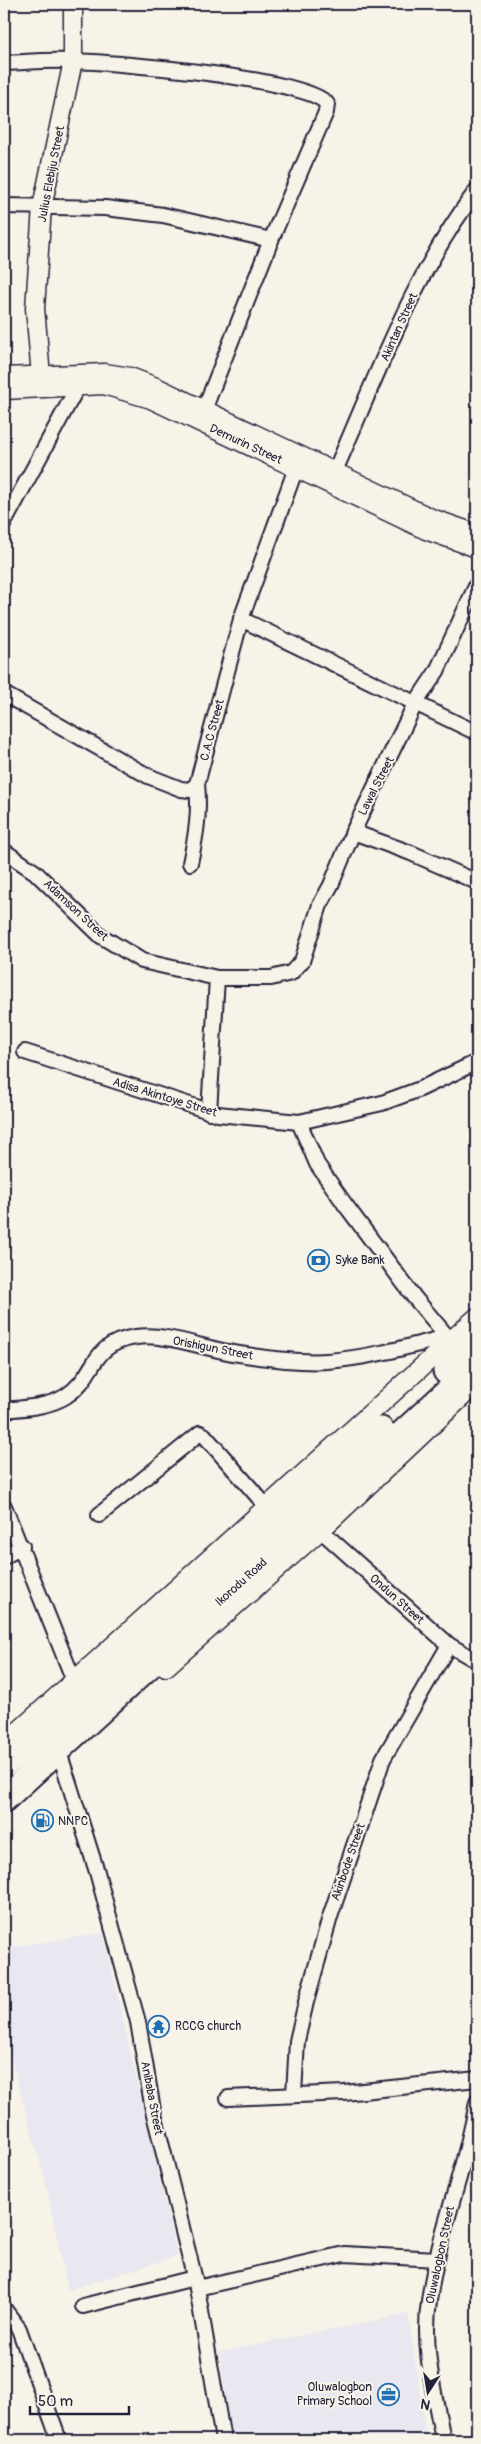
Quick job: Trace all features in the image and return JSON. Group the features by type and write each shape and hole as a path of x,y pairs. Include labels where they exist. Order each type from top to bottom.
{"highway":[{"name":"Ikorodu Road","path":"4,1765 245,1553 477,1343"},
{"name":"Ikorodu Road","path":"4,1799 477,1364"}],"street":[{"name":"Julius Elebiju Street","path":"41,376 35,308 42,207 72,61 73,4"},
{"path":"4,62 72,61 216,74 262,81 311,93 327,104 326,112 271,240 204,410"},
{"name":"Akintan Street","path":"335,471 416,289 439,246 477,190"},
{"path":"4,206 105,208 163,215 271,240"},
{"name":"Demurin Street","path":"4,377 104,373 130,378 156,387 431,518 477,534"},
{"name":"Demurin Street","path":"4,390 104,385 152,399 426,530 477,548"},
{"path":"4,523 78,386"},
{"name":"C.A.C Street","path":"190,863 197,831 199,806 197,784 240,619 296,468"},
{"name":"Lawal Street","path":"271,978 291,973 302,961 320,905 331,885 352,832 384,772 415,704 437,671 477,584"},
{"path":"240,619 477,733"},
{"path":"4,694 148,776 181,789 190,790 197,784"},
{"path":"352,832 411,853 477,882"},
{"name":"Adamson Street","path":"4,851 35,872 101,936 118,948 142,960 217,978 271,978"},
{"path":"209,1112 217,978"},
{"name":"Adisa Akintoye Street","path":"25,1052 209,1112 299,1122 382,1103 420,1089 477,1062"},
{"path":"299,1122 316,1164 414,1297 449,1339"},
{"path":"4,1744 268,1507 449,1339 477,1317"},
{"name":"Orishigun Street","path":"4,1410 46,1403 66,1396 77,1386 107,1346 119,1340 138,1337 165,1339 232,1353 325,1361 363,1357 449,1339"},
{"name":"Ikorodu Road","path":"4,1813 322,1529 477,1383"},
{"path":"99,1515 200,1433 204,1435 268,1507"},
{"path":"4,1506 22,1546 74,1681"},
{"name":"Ondun Street","path":"322,1529 327,1536 449,1645 477,1661"},
{"path":"4,1557 22,1546"},
{"name":"Akinbode Street","path":"294,2094 297,2041 306,2002 330,1917 383,1759 449,1645"},
{"name":"Anibaba Street","path":"62,1761 97,1872 138,2022 153,2110 196,2283 223,2440"},
{"path":"228,2098 344,2093 477,2078"},
{"name":"Oluwalogbon Street","path":"443,2440 427,2349 428,2302 436,2259 477,2107"},
{"path":"83,2306 344,2254 436,2259"},
{"path":"4,2309 19,2330 58,2440"}],"shaded area":[{"path":"103,1933 177,2256 68,2290 45,2180 4,2034 4,1948"},
{"path":"408,2314 427,2440 232,2440 219,2352"}],"place":[{"name":"Syke Bank","path":"319,1260"},
{"name":"NNPC","path":"42,1821"},
{"name":"RCCG church","path":"159,2026"},
{"name":"Oluwalogbon Primary School","path":"388,2394"}]}
